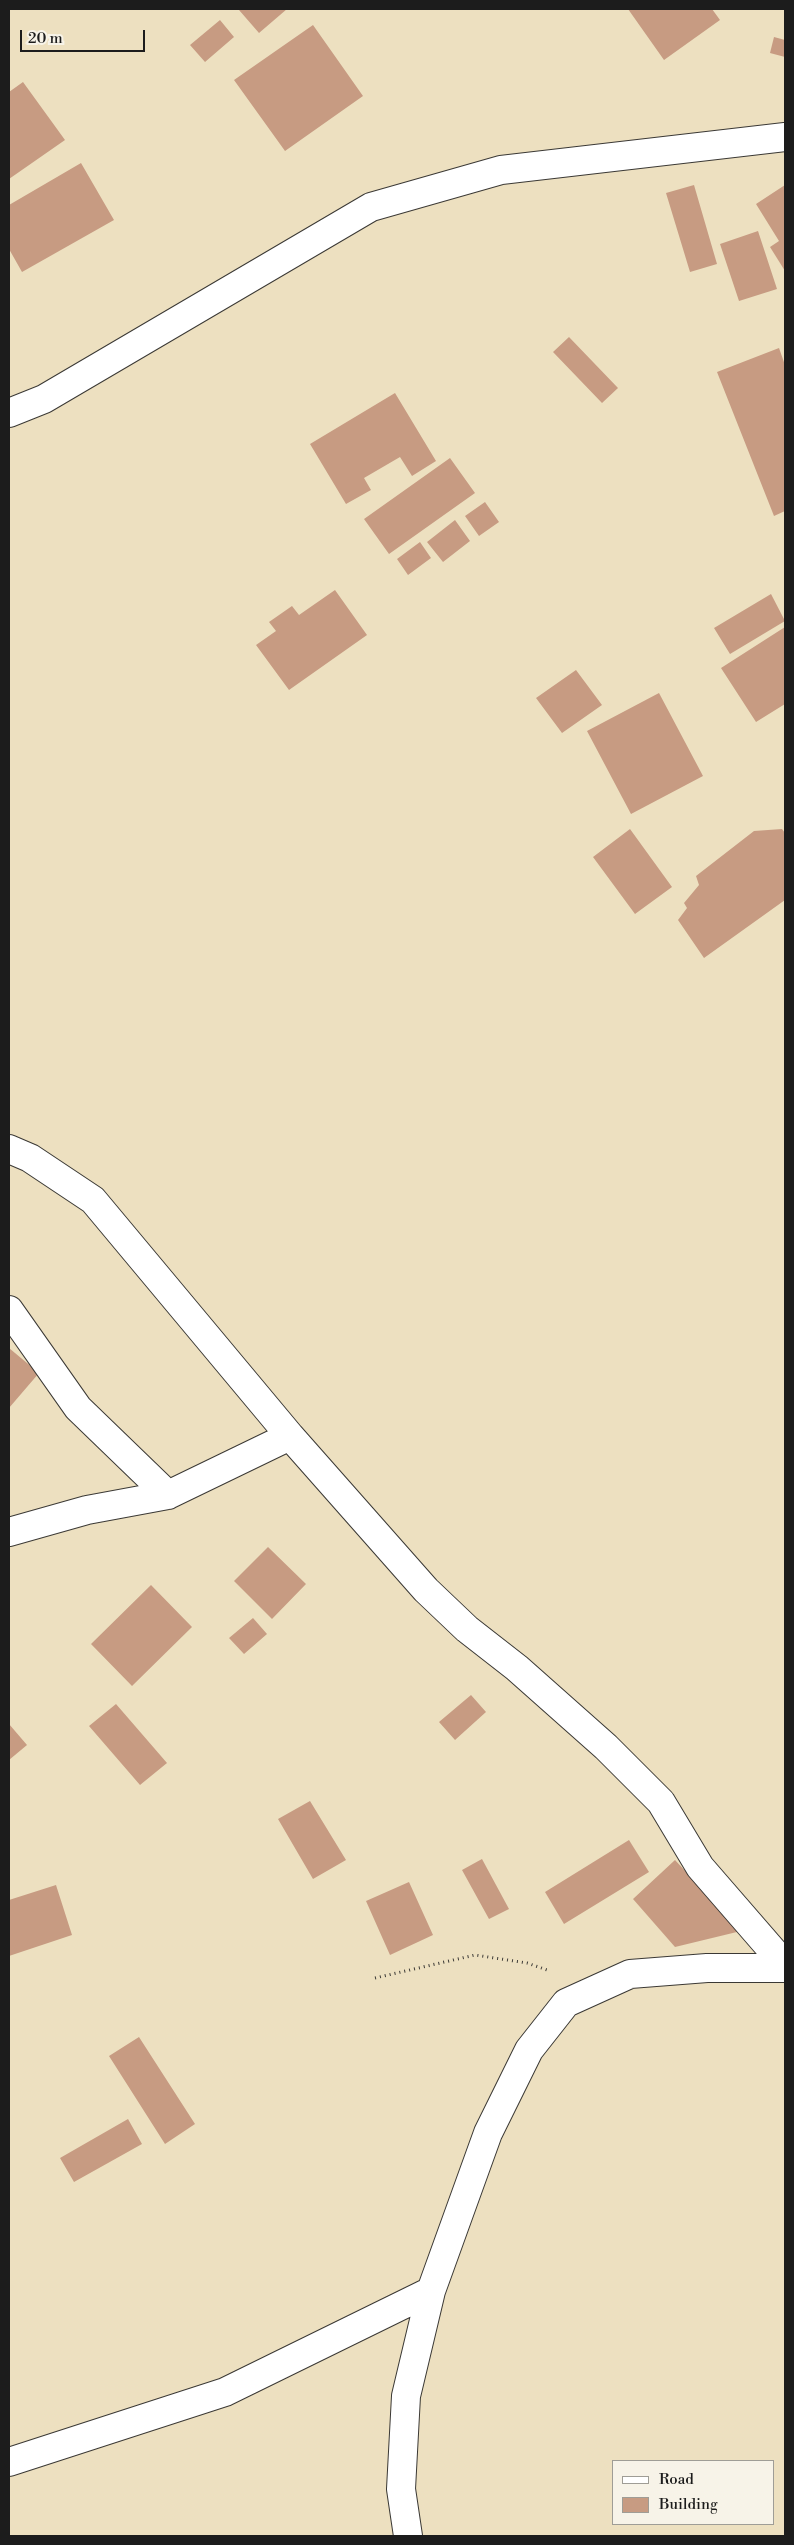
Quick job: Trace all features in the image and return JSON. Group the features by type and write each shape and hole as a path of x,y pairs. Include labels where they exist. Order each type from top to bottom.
{"street":[{"path":"9,412 44,399 371,207 501,170 785,137"},
{"path":"9,1149 30,1158 93,1200 290,1436 426,1590 467,1629 517,1668 606,1747 661,1802 700,1867 785,1967"},
{"path":"9,1310 78,1408 168,1495"},
{"path":"9,1532 87,1510 168,1495 290,1436"},
{"path":"408,2536 401,2489 406,2396 432,2291 488,2133 529,2050 566,2003 630,1974 707,1968 785,1967"},
{"path":"9,2462 225,2392 432,2291"}],"path":[{"path":"375,1978 475,1955 527,1963 600,1987"}],"building":[{"path":"287,9 259,33 239,10"},
{"path":"628,9 712,9 720,20 664,60"},
{"path":"220,20 234,37 205,62 190,45"},
{"path":"313,25 363,96 285,151 234,80"},
{"path":"774,37 785,40 785,57 770,53"},
{"path":"23,82 65,140 9,179 9,92"},
{"path":"81,163 114,220 22,272 9,249 9,205"},
{"path":"694,185 717,264 690,272 666,193"},
{"path":"785,185 785,271 770,247 779,241 756,204"},
{"path":"758,231 777,289 739,301 720,244"},
{"path":"569,337 618,388 602,403 553,352"},
{"path":"779,348 785,365 785,511 774,516 717,372"},
{"path":"395,393 436,461 412,476 400,457 364,478 371,490 346,504 310,444"},
{"path":"450,458 475,493 389,554 364,519"},
{"path":"485,502 499,522 479,536 465,516"},
{"path":"455,520 470,541 443,562 427,542"},
{"path":"420,542 431,558 408,575 397,559"},
{"path":"335,590 367,635 289,690 256,645 276,631 269,622 292,606 299,615"},
{"path":"771,594 785,621 730,654 714,628"},
{"path":"785,627 785,704 756,722 721,668"},
{"path":"576,670 602,705 562,733 536,698"},
{"path":"659,693 703,776 631,814 587,731"},
{"path":"630,829 672,887 635,914 593,857"},
{"path":"782,829 785,833 785,900 704,958 678,920 687,908 684,903 699,885 696,876 754,831"},
{"path":"9,1348 39,1373 9,1408"},
{"path":"268,1547 306,1584 272,1619 234,1581"},
{"path":"151,1585 192,1627 132,1686 91,1644"},
{"path":"253,1618 267,1634 244,1654 229,1638"},
{"path":"471,1695 486,1712 455,1740 439,1722"},
{"path":"116,1704 167,1763 140,1785 89,1726"},
{"path":"9,1724 27,1745 9,1760"},
{"path":"310,1801 346,1860 313,1879 278,1819"},
{"path":"629,1840 649,1872 564,1924 545,1892"},
{"path":"482,1859 509,1909 489,1919 462,1870"},
{"path":"675,1860 741,1931 675,1947 633,1899"},
{"path":"409,1882 433,1935 390,1955 366,1901"},
{"path":"56,1885 72,1935 9,1956 9,1900"},
{"path":"139,2037 195,2124 165,2144 109,2056"},
{"path":"128,2119 142,2144 74,2182 60,2158"}]}
